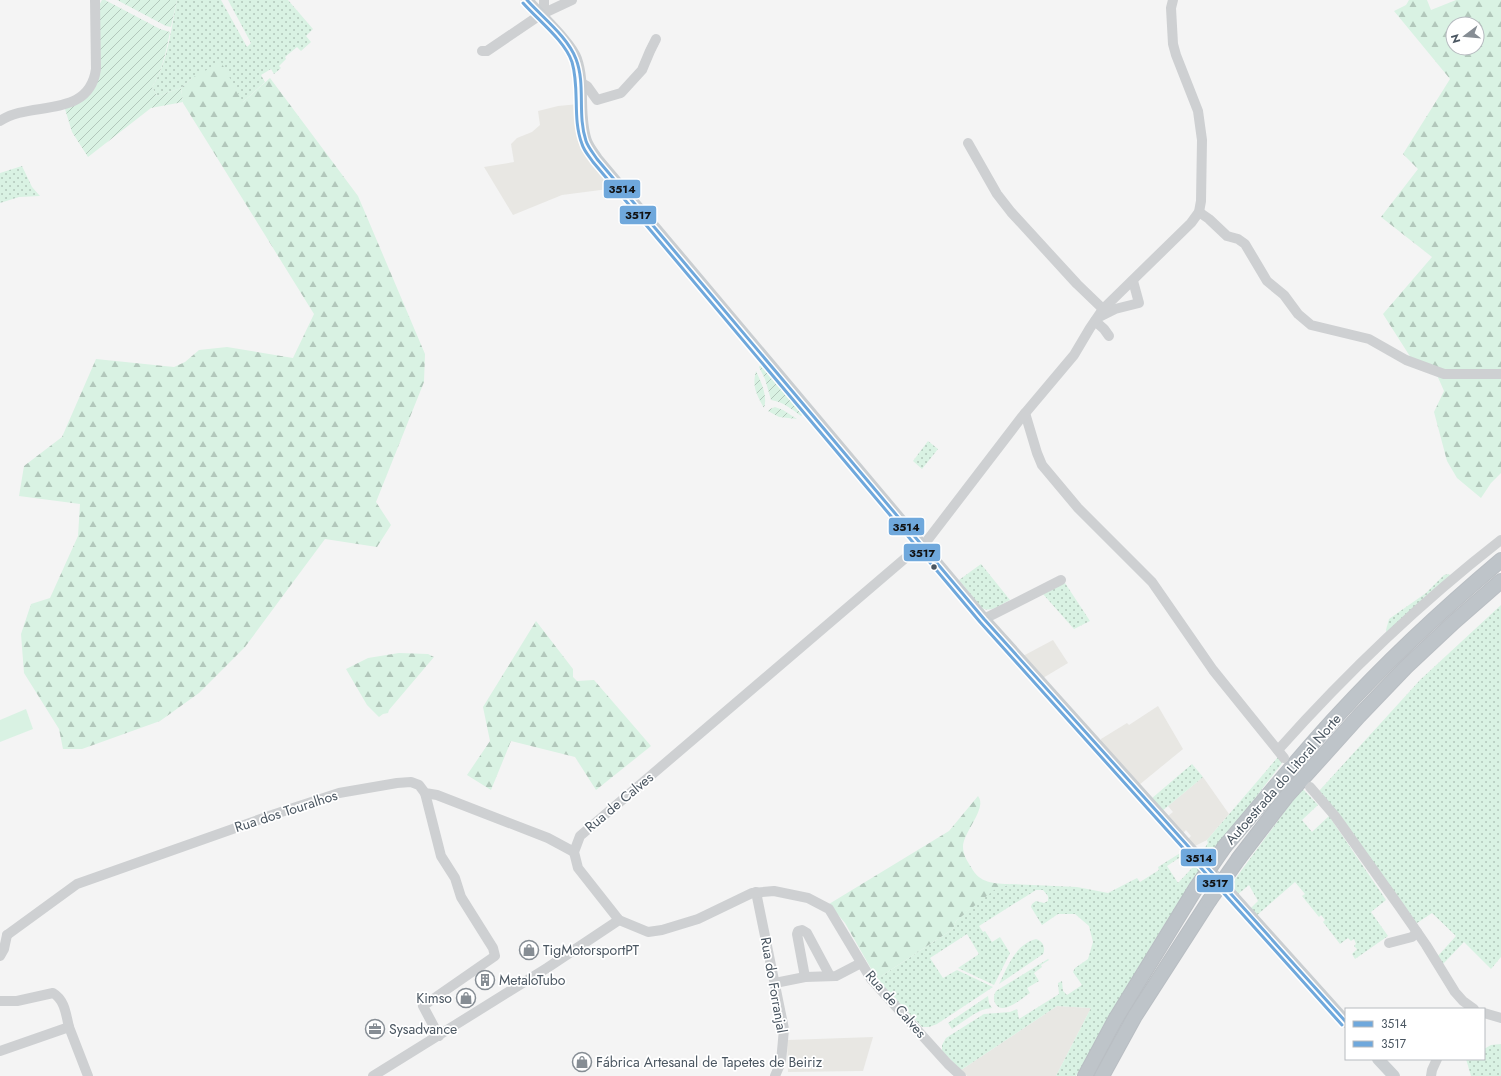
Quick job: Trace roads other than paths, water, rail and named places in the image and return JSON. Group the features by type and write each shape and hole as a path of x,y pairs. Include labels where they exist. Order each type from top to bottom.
{"highway":[{"name":"Autoestrada do Litoral Norte","path":"1085,1076 1116,1020 1196,888 1225,846 1335,717 1379,671 1441,612 1501,560"},
{"name":"Autoestrada do Litoral Norte","path":"1102,1076 1135,1016 1209,901 1239,858 1286,797 1359,716 1406,667 1501,581"}],"main road":[{"path":"527,0 540,10 575,57 580,82 586,141 591,151 984,619 1345,1021"},
{"path":"1379,1060 1394,1076"}],"street":[{"path":"0,121 7,116 20,112 55,108 66,104 87,92 95,81 95,0"},
{"path":"540,10 544,0"},
{"path":"482,51 486,51 540,10 572,0"},
{"path":"1173,0 1171,8 1173,44 1198,111 1201,124 1201,201 1199,212 1227,236 1238,239 1245,244 1267,281 1284,295 1298,314 1311,325 1369,339 1406,360 1444,374 1501,374"},
{"path":"580,82 587,86 597,100 621,93 642,70 656,39"},
{"path":"968,144 997,194 1010,212 1077,284 1103,309"},
{"name":"Rua de Calves","path":"961,1076 948,1064 871,979 829,909 808,898 774,891 756,892 698,919 662,930 648,932 619,920 578,868 574,852 580,836 909,555 923,546 1026,413 1074,356 1103,309 1191,223 1199,212"},
{"path":"1109,336 1096,319 1115,309 1139,303 1133,281"},
{"path":"1026,413 1037,453 1042,465 1078,508 1152,582 1213,670 1281,754 1314,710 1408,617 1444,585 1501,540"},
{"path":"984,619 1061,580"},
{"name":"Rua dos Touralhos","path":"4,934 78,884 275,814 339,793 397,783 411,782 419,785 425,793 437,795 548,838 574,852"},
{"path":"1310,787 1335,816 1417,932 1461,1005 1471,1008"},
{"path":"425,793 441,856 455,878 461,898 493,948 495,956 423,1006 439,1036"},
{"name":"Rua do Forranjal","path":"756,892 784,1029 781,1062 775,1076"},
{"path":"373,1076 547,968 619,920"},
{"path":"805,977 797,934 798,931 802,930 807,932 830,976"},
{"path":"1389,943 1412,937 1417,932"},
{"path":"0,956 4,949 4,934"},
{"path":"775,983 805,977 836,976 861,963"},
{"path":"0,1002 18,1001 53,993 58,996 64,1006 69,1027 88,1076"},
{"path":"1485,1013 1501,1018"},
{"path":"0,1051 69,1027"},
{"path":"1431,1076 1437,1060"}],"place":[{"name":"TigMotorsportPT","path":"529,950"},
{"name":"MetaloTubo","path":"485,980"},
{"name":"Kimso","path":"466,998"},
{"name":"Sysadvance","path":"375,1029"},
{"name":"Fábrica Artesanal de Tapetes de Beiriz","path":"582,1062"}]}
